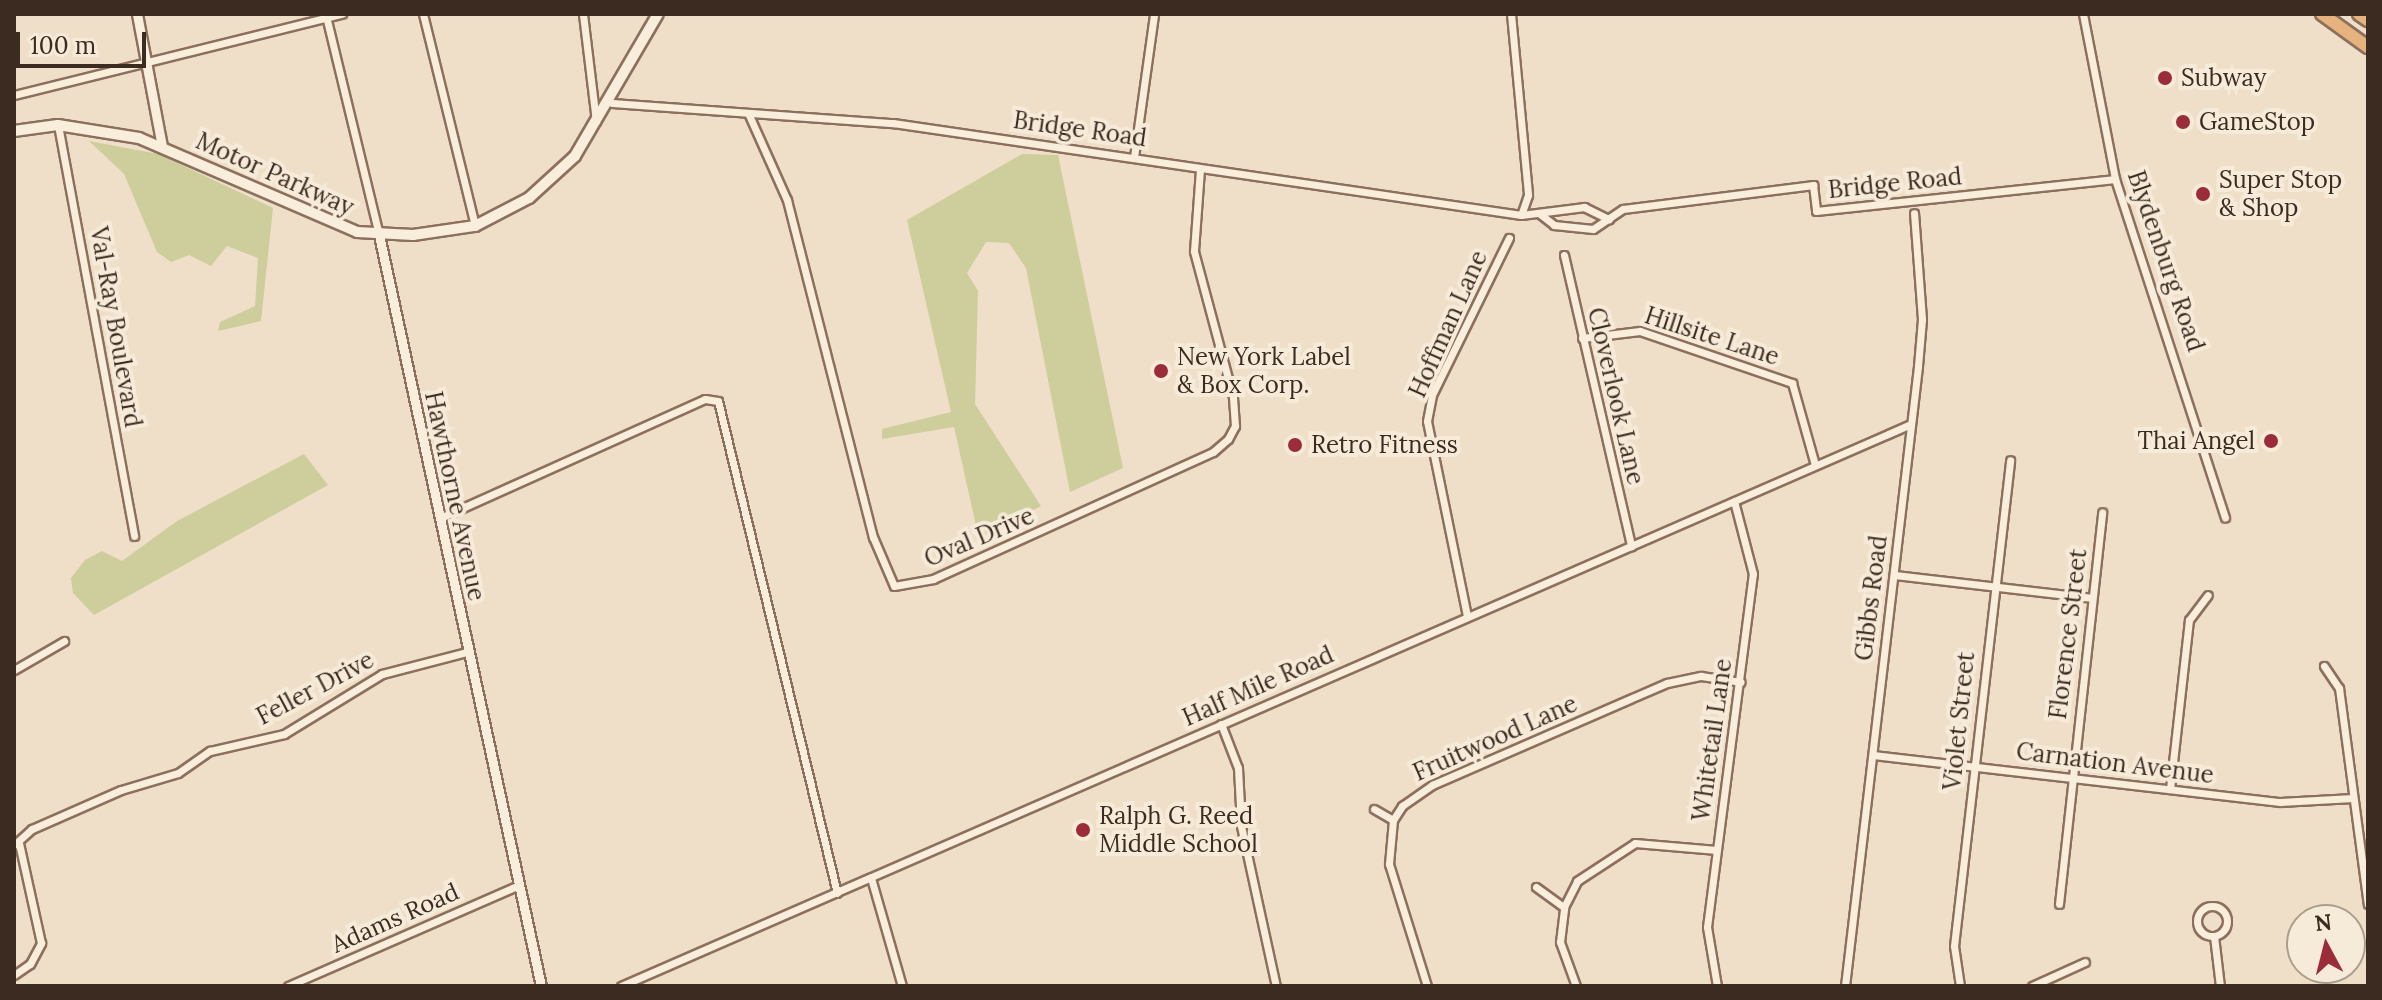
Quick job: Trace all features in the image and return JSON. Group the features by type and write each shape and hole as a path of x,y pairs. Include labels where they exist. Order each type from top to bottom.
{"highway":[{"path":"2322,14 2368,47"},
{"path":"2359,14 2368,20"}],"main road":[{"name":"Motor Parkway","path":"14,131 58,125 162,146 338,227 379,235 475,226 529,198 597,127 658,14"}],"street":[{"path":"137,14 162,146"},
{"path":"14,95 145,60 342,14"},
{"path":"423,14 475,226"},
{"path":"583,14 597,127"},
{"path":"1134,157 1154,14"},
{"path":"1511,14 1528,195 1521,215"},
{"name":"Blydenburg Road","path":"2083,14 2115,179 2225,518"},
{"name":"Hawthorne Avenue","path":"326,16 379,235 541,986"},
{"name":"Bridge Road","path":"612,103 895,123 1521,215 1584,207 1609,219"},
{"name":"Oval Drive","path":"749,115 787,200 873,537 894,586 933,579 1063,522 1213,452 1228,439 1235,426 1233,397 1194,251 1200,169"},
{"name":"Val-Ray Boulevard","path":"58,125 134,536"},
{"name":"Bridge Road","path":"1540,214 1554,225 1593,229 1623,209 1813,185 1816,211 2115,179"},
{"name":"Gibbs Road","path":"1845,986 1922,319 1914,213"},
{"name":"Hoffman Lane","path":"1467,616 1427,421 1432,395 1509,238"},
{"name":"Cloverlook Lane","path":"1564,255 1631,546"},
{"name":"Hillsite Lane","path":"1582,338 1640,331 1792,383 1815,465"},
{"path":"440,518 705,399 718,401 837,893"},
{"name":"Half Mile Road","path":"621,986 1911,424"},
{"name":"Violet Street","path":"1960,986 1953,963 2010,460"},
{"name":"Whitetail Lane","path":"1717,986 1707,942 1753,574 1734,501"},
{"name":"Florence Street","path":"2059,904 2102,512"},
{"path":"1894,575 2092,598"},
{"path":"2170,789 2189,620 2208,595"},
{"path":"14,670 64,641"},
{"name":"Feller Drive","path":"16,844 32,829 121,790 168,778 210,751 284,734 395,668 467,652"},
{"path":"2324,666 2339,688 2368,904"},
{"name":"Fruitwood Lane","path":"1393,820 1432,785 1667,683 1701,676 1741,682"},
{"path":"1221,724 1238,768 1241,826 1276,986"},
{"name":"Carnation Avenue","path":"1873,755 2292,803 2353,798"},
{"path":"1374,809 1393,820 1389,864 1427,986"},
{"path":"1576,986 1560,942 1564,907 1577,881 1635,843 1651,840 1717,850"},
{"path":"14,975 30,964 41,943 16,844"},
{"path":"871,878 902,986"},
{"name":"Adams Road","path":"288,986 517,886"},
{"path":"1536,887 1564,907"},
{"path":"2214,936 2227,919 2211,906 2197,922 2214,936 2220,986"},
{"path":"2032,986 2085,962"}],"shaded area":[{"path":"89,141 158,154 273,208 261,321 218,331 220,322 255,306 258,258 227,246 211,266 189,255 171,262 157,252 124,174"},
{"path":"1022,154 1058,155 1123,468 1070,492 1026,268 1009,243 986,242 967,273 978,291 975,404 1041,506 979,539 954,427 882,439 882,429 951,412 907,220"},
{"path":"304,454 328,485 94,615 73,593 71,578 85,560 102,551 122,561 177,521"}],"place":[{"name":"Subway","path":"2165,78"},
{"name":"GameStop","path":"2183,122"},
{"name":"Super Stop & Shop","path":"2203,194"},
{"name":"New York Label & Box Corp.","path":"1161,371"},
{"name":"Thai Angel","path":"2271,441"},
{"name":"Retro Fitness","path":"1295,445"},
{"name":"Ralph G. Reed Middle School","path":"1083,830"}]}
